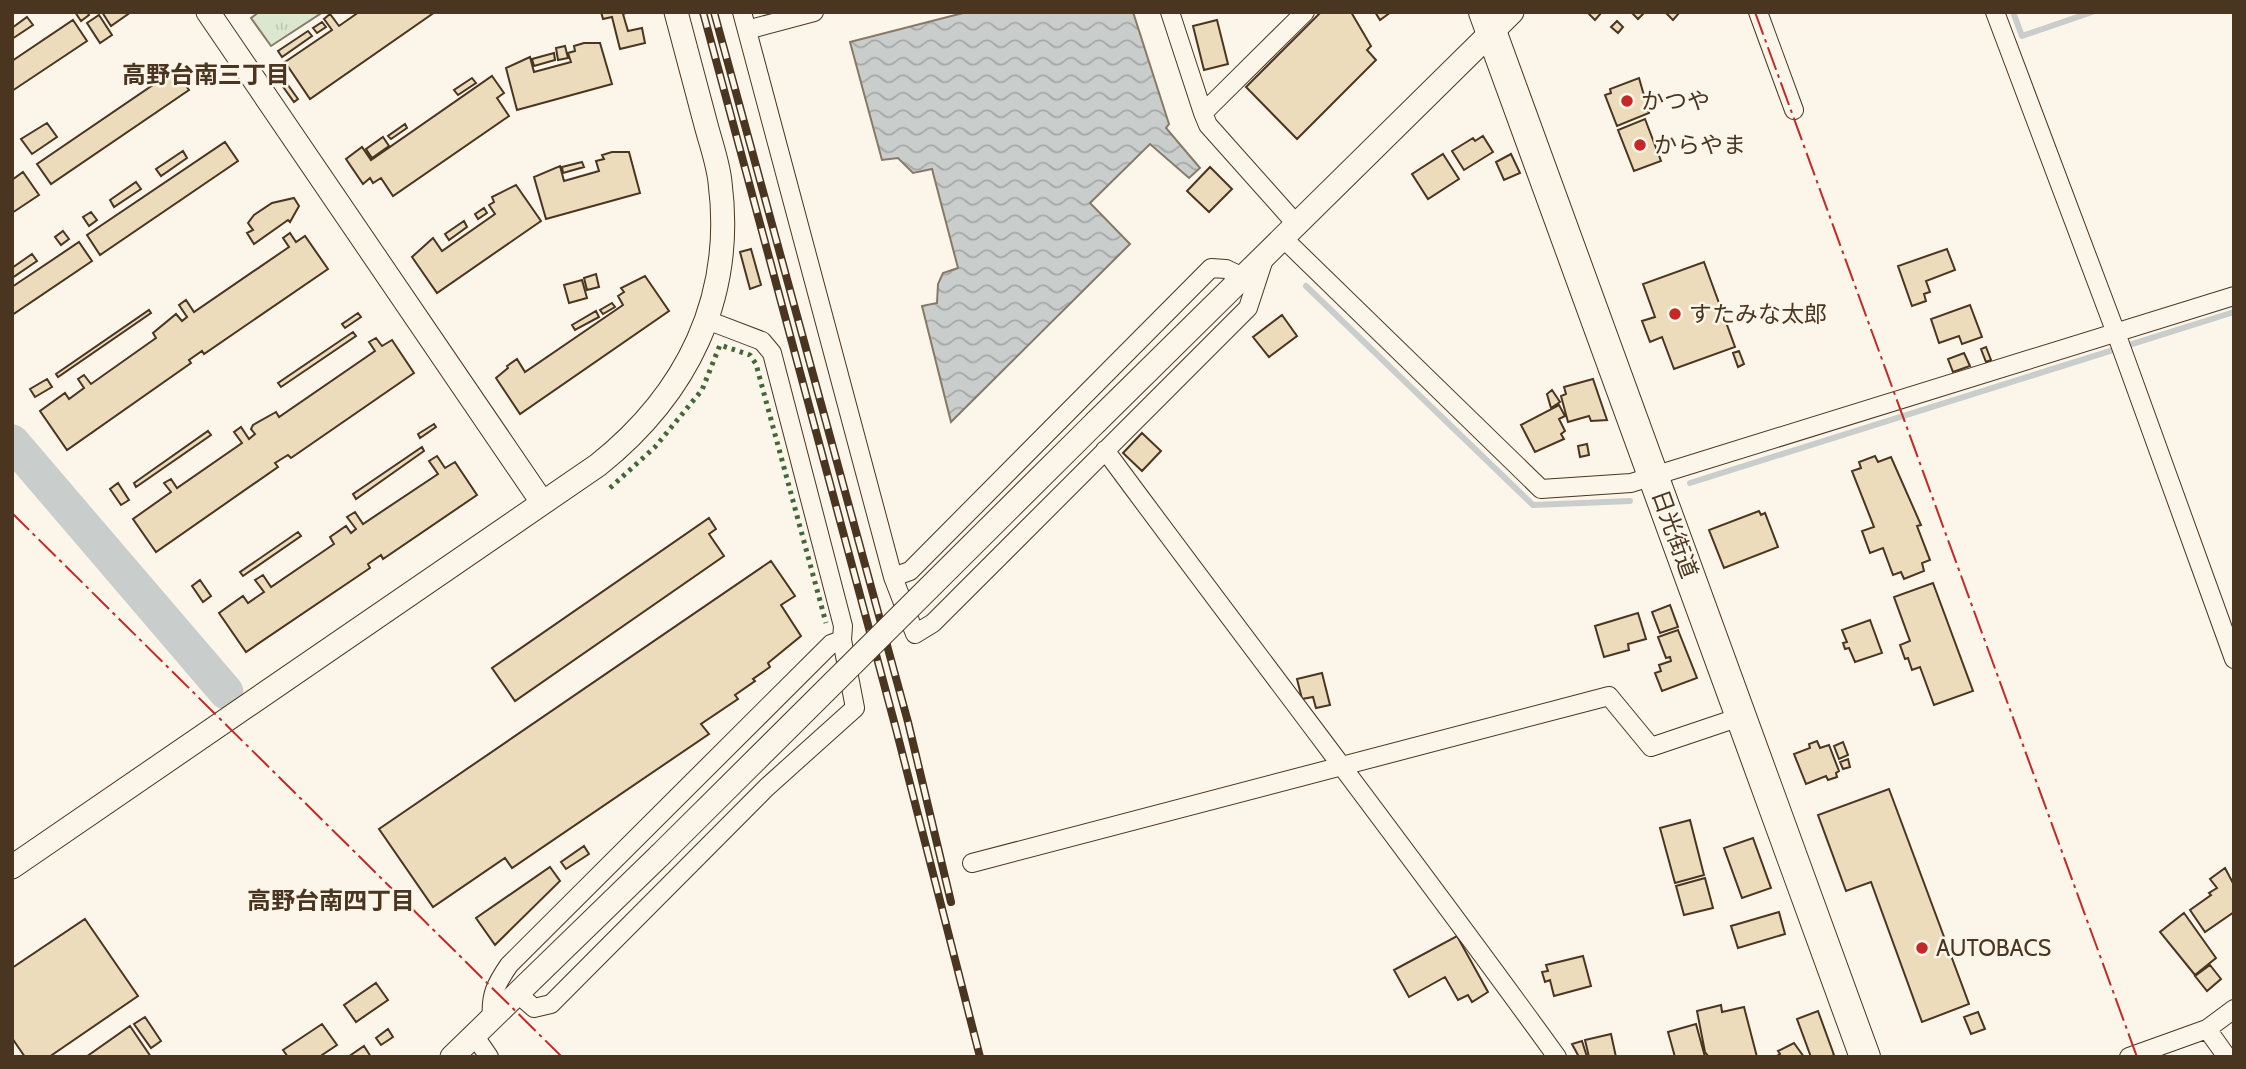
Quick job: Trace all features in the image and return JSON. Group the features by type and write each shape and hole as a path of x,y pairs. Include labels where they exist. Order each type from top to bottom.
{"highway":[{"name":"日光街道","path":"1496,18 1654,476 1865,1057"}],"street":[{"path":"208,12 542,502"},
{"path":"12,867 598,465 649,421 682,372 707,320 721,258 724,223 720,180 676,12"},
{"path":"814,12 744,21 893,577 915,634 933,623 1248,308 1264,259"},
{"path":"1171,12 1208,125 1291,232 1541,489 1631,483 2234,296"},
{"path":"1203,113 1305,12"},
{"path":"1758,12 1794,110"},
{"path":"1995,12 2116,333 2234,659"},
{"path":"453,1056 1264,259 1496,18"},
{"path":"893,577 909,571 1211,268 1226,269 1243,277"},
{"path":"517,994 534,1008 551,1004 767,786 855,708 842,640 843,626 772,353 762,341 707,320"},
{"path":"1105,450 1339,766 1440,896 1557,1057"},
{"path":"492,1018 491,1001 495,986 509,965 831,645 842,640"},
{"path":"972,863 1609,696 1650,747 1740,717"},
{"path":"2129,1057 2207,1029 2234,1009"},
{"path":"2207,1029 2227,1057"},
{"path":"474,1035 489,1057"}],"green space":[{"path":"259,12 323,12 271,46 251,18"}],"water":[{"path":"967,12 1133,12 1169,124 1166,128 1200,168 1189,178 1150,144 1090,203 1130,244 951,422 922,306 937,303 938,284 943,273 958,268 932,169 913,173 898,158 882,160 850,42"}],"building":[{"path":"75,12 87,12 89,15 81,21"},
{"path":"102,12 131,12 111,26"},
{"path":"359,12 435,12 310,99 285,62 332,30 324,19 330,14 339,26"},
{"path":"601,12 629,12 623,14 628,31 642,28 645,43 620,49 612,17 603,19"},
{"path":"1321,12 1351,12 1371,46 1367,50 1376,60 1297,139 1246,87"},
{"path":"1375,12 1391,12 1380,20"},
{"path":"1587,12 1602,12 1595,20"},
{"path":"1645,12 1638,19 1633,14"},
{"path":"1665,12 1680,12 1673,20"},
{"path":"99,15 112,35 100,43 87,23"},
{"path":"27,17 33,25 12,39 12,28"},
{"path":"73,20 87,41 12,91 12,61"},
{"path":"1217,20 1228,64 1204,70 1193,26"},
{"path":"1617,21 1623,27 1618,33 1611,27"},
{"path":"322,22 326,27 317,33 313,28"},
{"path":"308,31 312,36 282,57 278,51"},
{"path":"600,43 612,84 517,110 506,68 530,57 534,72 571,62 568,53 575,51 574,46"},
{"path":"565,46 568,58 558,60 556,48"},
{"path":"554,53 555,60 534,66 532,59"},
{"path":"175,70 189,90 51,184 37,164"},
{"path":"280,74 298,99 294,102 276,77"},
{"path":"492,76 504,93 497,98 509,116 393,196 381,178 373,183 370,178 363,184 346,159 362,147 371,160"},
{"path":"472,78 476,83 458,95 454,90"},
{"name":"かつや","path":"1639,78 1649,113 1617,126 1605,95 1611,93 1610,89"},
{"name":"からやま","path":"1645,119 1661,161 1634,171 1618,130"},
{"path":"47,123 57,137 32,154 21,139"},
{"path":"405,124 407,128 391,139 388,136"},
{"path":"1483,136 1493,152 1464,170 1452,151 1473,138 1475,141"},
{"path":"383,137 389,146 372,158 366,149"},
{"path":"225,142 238,161 100,255 87,235"},
{"path":"183,151 187,158 161,176 156,169"},
{"path":"629,152 640,193 546,219 534,177 560,166 564,181 599,171 596,161 604,159 602,155"},
{"path":"1443,154 1459,179 1428,199 1412,174"},
{"path":"1511,154 1520,173 1504,180 1496,162"},
{"path":"582,162 584,167 563,173 562,167"},
{"path":"1210,167 1232,189 1209,212 1187,191"},
{"path":"23,172 39,195 12,213 12,180"},
{"path":"136,182 141,189 114,207 110,200"},
{"path":"516,185 541,221 437,293 412,257 433,238 442,251 495,214 489,205 494,202 492,197"},
{"path":"294,198 299,206 290,222 288,220 254,244 247,233 253,230 248,223 254,215 272,203"},
{"path":"484,208 487,213 478,219 475,214"},
{"path":"91,212 97,220 89,226 83,217"},
{"path":"464,221 467,227 449,240 445,234"},
{"path":"63,231 69,239 61,245 55,237"},
{"path":"290,233 296,242 305,236 328,269 204,354 202,351 189,360 191,363 67,450 40,411 65,393 69,399 84,388 78,379 84,375 91,384 156,338 153,333 176,314 182,321 187,317 179,305 186,300 194,312 289,247 283,238"},
{"path":"79,242 92,261 12,315 12,287"},
{"path":"751,249 761,285 750,289 740,252"},
{"path":"1947,249 1955,270 1926,281 1930,292 1924,294 1926,301 1912,306 1898,266"},
{"path":"32,254 37,261 12,278 12,268"},
{"path":"1704,262 1735,347 1674,369 1662,337 1650,342 1642,321 1655,317 1643,284"},
{"path":"596,274 599,287 587,290 584,278"},
{"path":"645,276 669,311 520,414 496,378 517,359 525,372 623,305 618,296 624,292 621,288"},
{"path":"582,280 587,298 569,303 564,285"},
{"path":"612,303 615,307 603,314 600,310"},
{"path":"1970,305 1982,337 1962,344 1959,336 1939,343 1931,319"},
{"path":"149,310 151,313 58,377 56,374"},
{"path":"596,311 599,317 575,330 572,325"},
{"path":"358,313 361,317 345,328 342,324"},
{"path":"1282,315 1297,336 1269,357 1253,337"},
{"path":"353,332 356,336 281,387 278,383"},
{"path":"376,338 382,346 392,340 414,373 291,458 288,455 275,463 278,467 156,552 133,519 171,492 164,483 171,479 177,488 242,443 234,432 241,427 249,439 255,434 251,429 253,425 276,412 279,417 375,351 369,342"},
{"path":"1986,347 1991,360 1986,362 1981,349"},
{"path":"1739,351 1744,364 1738,367 1733,353"},
{"path":"1964,353 1970,366 1953,372 1948,359"},
{"path":"47,379 52,387 35,397 30,389"},
{"path":"1593,379 1607,420 1591,421 1589,416 1568,422 1561,396 1566,394 1564,387"},
{"path":"1552,390 1560,402 1551,408 1547,394"},
{"path":"1559,405 1565,416 1559,419 1565,431 1561,434 1564,439 1535,452 1521,425"},
{"path":"434,424 436,427 420,438 418,434"},
{"path":"208,431 211,435 136,487 134,483"},
{"path":"1142,433 1161,451 1142,471 1123,453"},
{"path":"1587,444 1589,455 1580,457 1578,446"},
{"path":"422,447 424,451 356,499 353,494"},
{"path":"437,456 445,468 455,462 477,495 383,559 381,555 368,564 370,568 246,652 219,613 243,596 248,603 264,592 255,580 263,575 271,587 334,544 330,537 346,526 351,533 356,529 347,517 355,512 363,524 438,474 429,461"},
{"path":"1875,456 1878,462 1891,457 1921,525 1917,526 1930,560 1922,563 1924,571 1904,579 1901,572 1893,575 1883,548 1870,553 1862,531 1874,527 1852,471 1861,468 1859,462"},
{"path":"118,483 129,500 121,505 110,489"},
{"path":"1759,511 1761,515 1765,513 1778,547 1724,568 1709,530"},
{"path":"709,518 716,529 709,534 724,556 515,701 492,668"},
{"path":"298,532 301,536 243,576 240,572"},
{"path":"771,561 795,596 781,605 801,636 768,663 770,667 753,679 755,681 735,695 738,699 701,724 709,734 512,868 505,858 433,907 379,829"},
{"path":"200,580 211,596 203,602 192,586"},
{"path":"1933,583 1973,691 1934,705 1920,667 1912,670 1908,658 1905,659 1900,645 1910,641 1894,597"},
{"path":"1670,605 1678,627 1660,633 1652,612"},
{"path":"1638,613 1646,639 1628,644 1629,650 1604,657 1595,626"},
{"path":"1870,620 1882,653 1855,662 1849,648 1845,649 1843,643 1847,642 1842,630"},
{"path":"1678,630 1697,678 1662,691 1655,673 1661,671 1659,665 1671,661 1670,657 1666,658 1658,637"},
{"path":"1322,673 1330,705 1316,708 1313,697 1302,699 1297,679"},
{"path":"1817,741 1820,748 1829,745 1839,771 1836,773 1837,777 1828,780 1826,776 1806,784 1794,754 1810,748 1809,744"},
{"path":"1843,742 1848,755 1839,759 1834,746"},
{"path":"1848,759 1850,767 1843,769 1840,762"},
{"name":"AUTOBACS","path":"1889,789 1969,1004 1922,1022 1871,882 1846,891 1818,815"},
{"path":"1690,820 1704,875 1675,883 1660,828"},
{"path":"1753,838 1771,888 1742,898 1724,848"},
{"path":"584,846 589,854 566,869 561,862"},
{"path":"550,867 560,881 495,945 476,918"},
{"path":"2225,868 2234,885 2234,912 2205,932 2190,910 2217,888 2210,879"},
{"path":"1705,878 1713,908 1684,915 1676,886"},
{"path":"1779,912 1785,934 1738,948 1731,926"},
{"path":"2184,913 2216,958 2195,975 2160,932"},
{"path":"85,919 138,996 49,1057 25,1057 12,1038 12,968"},
{"path":"1457,936 1488,992 1472,1002 1468,995 1458,1000 1445,977 1409,997 1394,970"},
{"path":"1583,956 1591,986 1554,996 1550,980 1545,982 1542,972 1548,971 1546,965"},
{"path":"2210,965 2221,979 2207,991 2195,976"},
{"path":"376,983 388,1000 356,1022 344,1005"},
{"path":"1721,1005 1722,1012 1744,1007 1757,1057 1709,1057 1705,1052 1697,1011"},
{"path":"1818,1011 1834,1055 1830,1057 1811,1057 1797,1019"},
{"path":"1978,1012 1985,1029 1971,1034 1964,1017"},
{"path":"145,1017 161,1041 151,1048 134,1024"},
{"path":"322,1024 337,1045 319,1057 288,1057 283,1050"},
{"path":"1696,1024 1705,1057 1675,1057 1668,1032"},
{"path":"130,1026 151,1057 86,1057"},
{"path":"388,1029 393,1037 381,1045 376,1038"},
{"path":"1611,1034 1616,1057 1589,1057 1585,1040"},
{"path":"1582,1041 1587,1057 1579,1057 1572,1044"},
{"path":"1794,1043 1804,1057 1775,1057 1780,1054 1778,1051"},
{"path":"364,1046 371,1057 348,1057"}],"waterway":[{"path":"2013,12 2022,36 2092,12"},
{"path":"1306,286 1533,505 1630,501"},
{"path":"1690,483 2234,312"},
{"path":"12,442 226,692"}],"railway":[{"path":"703,12 895,725 980,1057"},
{"path":"714,12 908,722 951,902"}],"hedge":[{"path":"610,488 655,447 702,390 720,345 750,355 756,364 826,623"}],"power":[{"path":"1755,12 2137,1057"},
{"path":"12,513 562,1057"}],"place":[{"name":"かつや","path":"1627,101"},
{"name":"からやま","path":"1640,145"},
{"name":"すたみな太郎","path":"1675,314"},
{"name":"AUTOBACS","path":"1922,948"}],"district":[{"name":"高野台南三丁目","path":"206,75"},
{"name":"高野台南四丁目","path":"331,901"}]}
